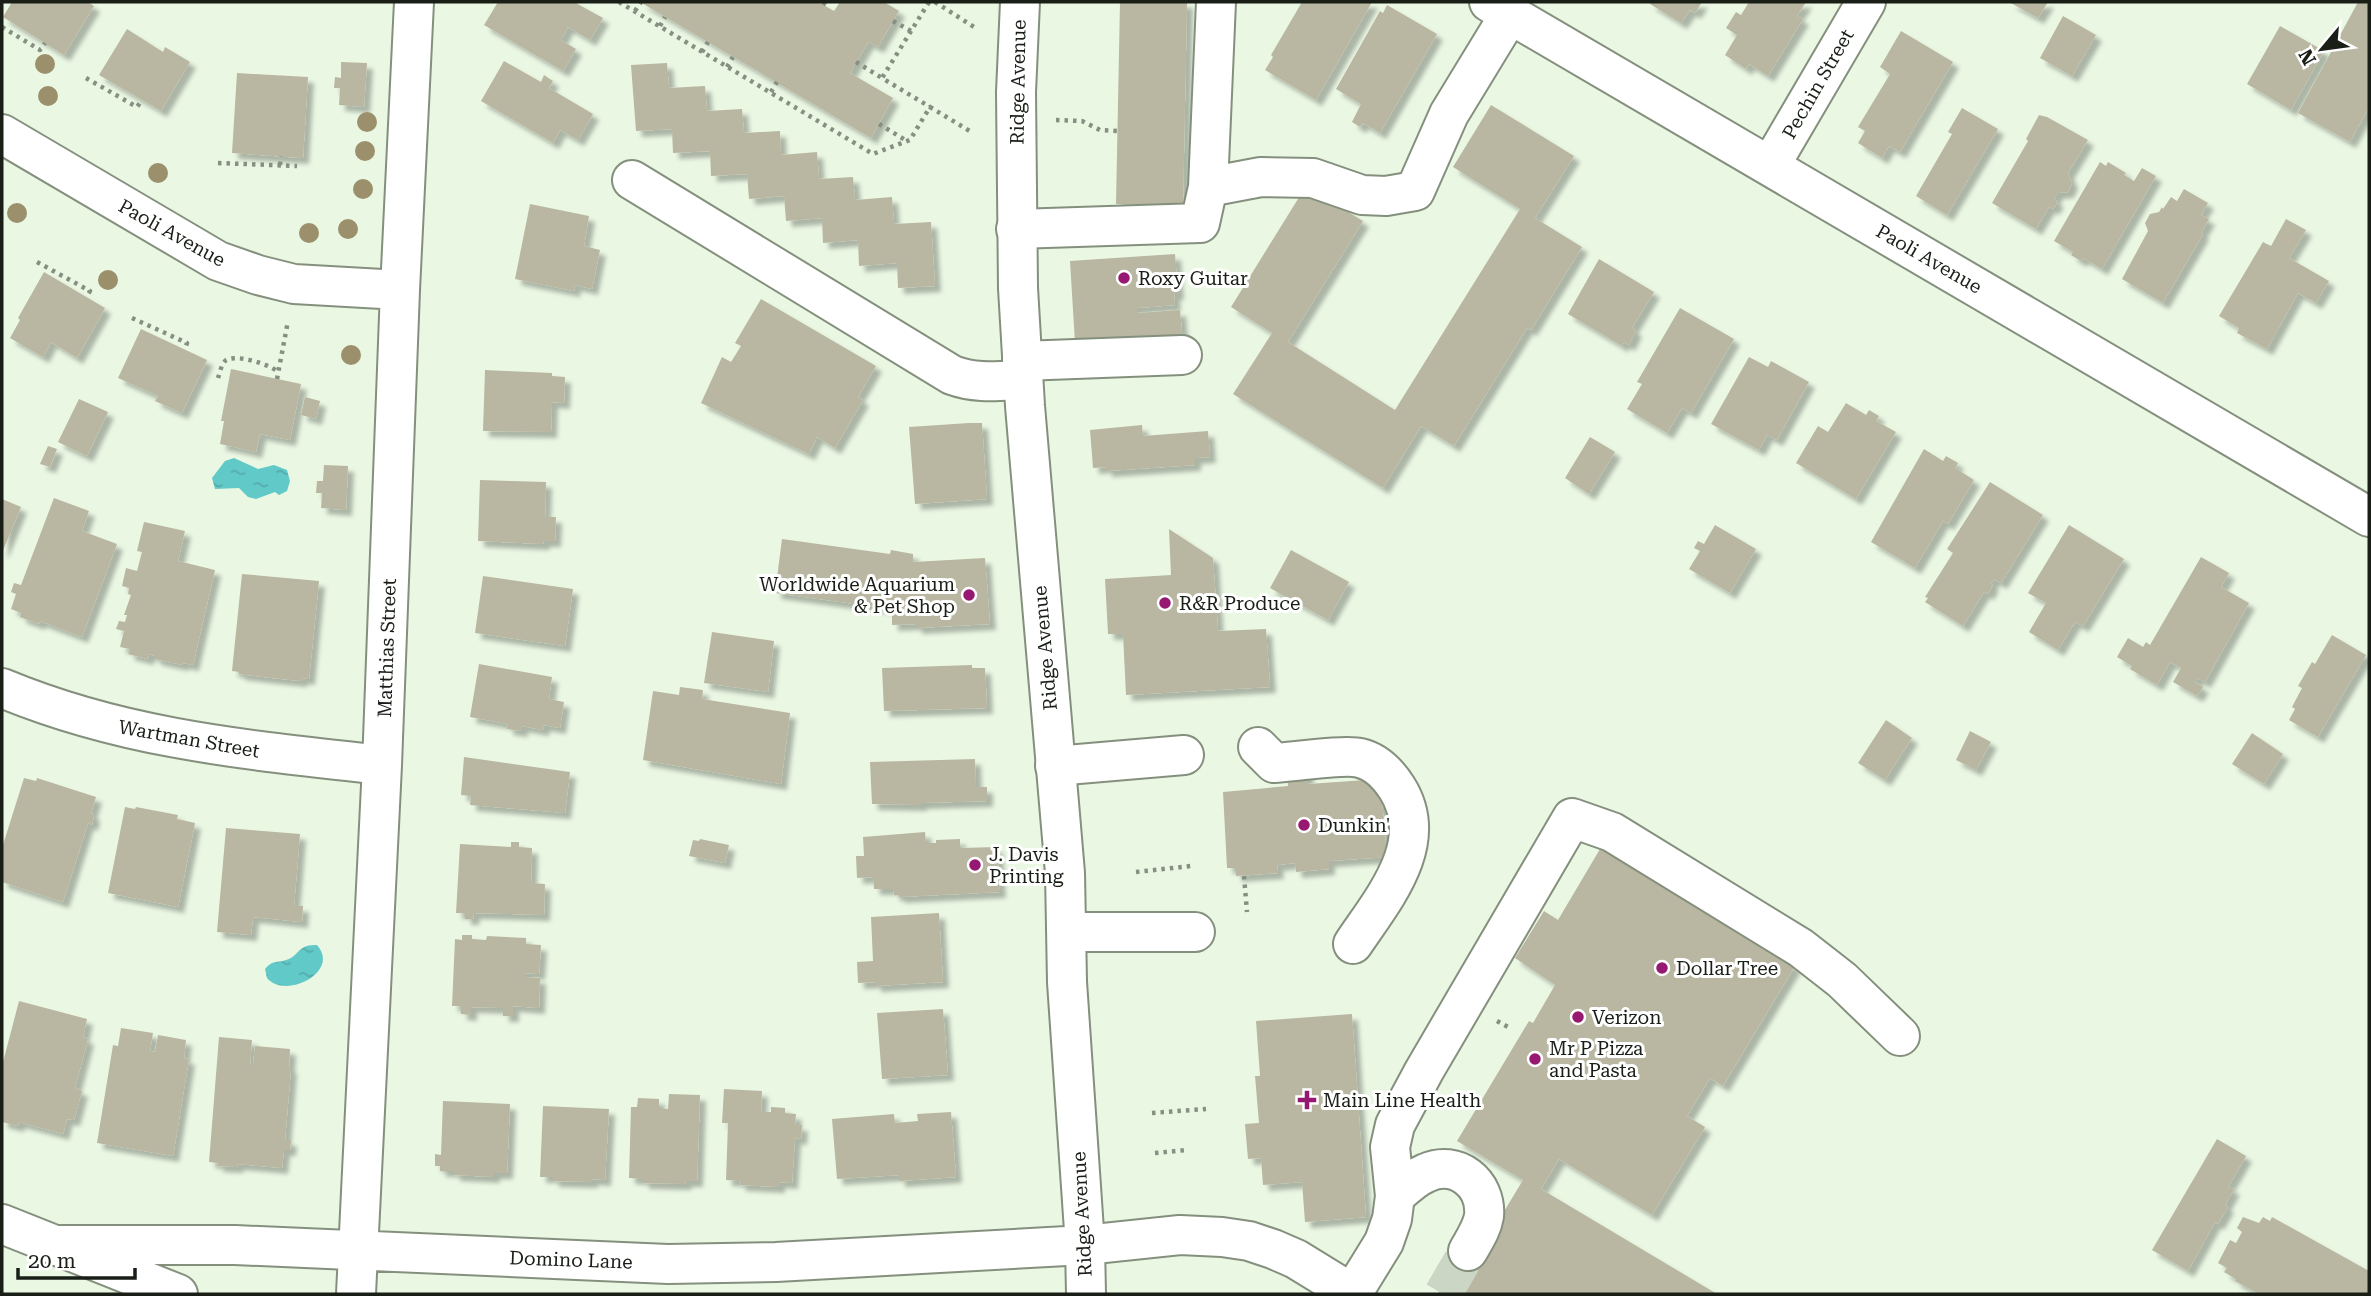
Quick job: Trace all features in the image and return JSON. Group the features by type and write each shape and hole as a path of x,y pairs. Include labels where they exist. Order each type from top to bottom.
{"street":[{"name":"Matthias Street","path":"356,1294 382,765 414,2"},
{"name":"Ridge Avenue","path":"1020,2 1016,92 1016,229 1023,370 1065,873 1067,982 1086,1294"},
{"path":"1016,229 1200,223 1208,187 1216,2"},
{"name":"Pechin Street","path":"1770,166 1866,2"},
{"name":"Paoli Avenue","path":"1499,8 2369,517"},
{"path":"1208,187 1261,177 1313,178 1362,195 1386,196 1415,191 1499,8"},
{"name":"Paoli Avenue","path":"2,134 188,244 228,264 294,284 400,289"},
{"path":"632,180 953,375 977,381 1023,370 1182,355"},
{"name":"Wartman Street","path":"2,688 90,720 149,734 209,745 382,765"},
{"path":"1258,747 1274,763 1358,757 1377,765 1389,776 1400,793 1407,812 1409,838 1406,858 1392,885 1353,944"},
{"path":"1055,766 1184,755"},
{"path":"1352,1294 1384,1242 1392,1219 1395,1196 1390,1147 1395,1125 1572,818 1612,832 1801,948 1842,980 1900,1035"},
{"path":"1067,932 1195,932"},
{"path":"1395,1196 1427,1172 1442,1168 1469,1176 1478,1188 1484,1213 1482,1226 1468,1251"},
{"name":"Domino Lane","path":"2,1224 178,1294"},
{"name":"Domino Lane","path":"56,1245 235,1245 668,1264 776,1262 1085,1245 1180,1235 1249,1241 1273,1249 1296,1259 1352,1294"}],"path":[{"path":"619,2 873,154 910,139 930,107"},
{"path":"635,11 641,2"},
{"path":"882,78 929,2"},
{"path":"935,2 974,27"},
{"path":"660,26 665,17"},
{"path":"893,20 911,31"},
{"path":"2,27 40,50 45,43"},
{"path":"702,51 708,42"},
{"path":"727,66 733,57"},
{"path":"856,62 973,132"},
{"path":"86,78 137,107 142,100"},
{"path":"771,92 777,82"},
{"path":"1056,120 1082,121 1100,130 1117,131"},
{"path":"879,124 907,141"},
{"path":"280,166 281,156"},
{"path":"218,163 298,166"},
{"path":"37,262 90,291 86,297"},
{"path":"277,379 289,317"},
{"path":"132,318 187,343 185,349"},
{"path":"218,378 225,362 230,359 265,364 277,371"},
{"path":"1136,872 1191,866"},
{"path":"1244,876 1247,912"},
{"path":"1152,1113 1206,1109"},
{"path":"1155,1153 1187,1150"}],"water":[{"path":"234,458 258,469 274,465 287,470 290,481 287,491 256,499 248,497 239,488 215,489 212,478 225,461"},
{"path":"317,945 322,955 322,965 308,980 286,986 275,984 267,978 265,969 270,964 291,958 306,946"}],"building":[{"path":"12,2 88,2 94,6 64,55 3,17"},
{"path":"498,2 574,2 603,18 590,40 568,27 561,40 576,49 563,71 484,25"},
{"path":"640,2 818,2 834,11 840,2 884,2 899,11 878,47 868,42 850,73 893,98 871,138"},
{"path":"1120,2 1187,2 1183,205 1116,204"},
{"path":"1302,2 1372,2 1316,100 1265,70"},
{"path":"1702,2 1695,13 1690,10 1681,23 1650,4"},
{"path":"1749,2 1806,2 1797,16 1803,19 1768,76 1749,64 1746,69 1725,55 1737,35 1726,28 1736,12 1741,15"},
{"path":"2009,2 2048,2 2038,18"},
{"path":"2358,2 2369,2 2369,107 2350,142 2298,113"},
{"path":"1387,5 1437,34 1380,133 1363,123 1360,127 1352,122 1361,104 1336,89 1380,11 1383,13"},
{"path":"2063,16 2096,35 2072,76 2040,58"},
{"path":"2280,26 2324,51 2291,110 2247,84"},
{"path":"127,29 163,52 165,47 190,62 161,111 99,75"},
{"path":"1901,31 1953,62 1900,152 1889,146 1882,158 1858,143 1865,131 1858,127 1890,74 1880,67"},
{"path":"504,61 541,82 544,75 553,81 549,88 593,114 578,140 560,130 553,143 481,101"},
{"path":"341,62 367,63 364,107 339,105 340,88 334,88 335,77 341,78"},
{"path":"667,63 669,88 705,86 707,111 742,109 744,133 780,131 781,155 817,152 819,179 853,177 855,200 892,197 894,224 931,222 935,286 898,288 897,263 859,266 858,240 823,243 822,218 786,221 784,196 749,199 747,174 711,176 710,151 673,153 672,129 636,131 631,65"},
{"path":"237,73 308,77 303,158 232,153"},
{"path":"1491,105 1574,156 1535,218 1582,247 1531,330 1527,328 1454,446 1421,426 1383,488 1233,394 1272,333 1231,307 1306,186 1363,221 1288,342 1395,410 1520,209 1453,167"},
{"path":"1962,108 1998,129 1947,215 1916,196 1952,134 1948,132"},
{"path":"2039,115 2088,140 2068,173 2072,183 2068,192 2057,193 2054,199 2058,202 2053,209 2049,207 2036,229 1992,203 2028,141 2026,139"},
{"path":"2100,162 2106,166 2108,162 2134,181 2142,168 2156,176 2102,269 2083,258 2081,261 2071,255 2073,252 2054,241"},
{"path":"2184,189 2208,203 2201,215 2209,219 2163,303 2122,279 2148,231 2145,223 2150,214 2159,212 2162,207 2163,209 2171,197 2177,201"},
{"path":"530,204 589,216 584,246 600,250 592,289 575,285 574,291 515,279"},
{"path":"2286,219 2306,230 2289,258 2329,281 2316,303 2298,293 2267,349 2237,333 2239,328 2219,316 2263,242 2271,246"},
{"path":"1175,254 1178,294 1174,294 1175,305 1137,308 1137,313 1180,310 1183,344 1075,343 1070,261"},
{"path":"1599,259 1654,292 1632,328 1636,331 1629,345 1624,342 1622,346 1568,314"},
{"path":"44,272 105,308 77,358 51,342 43,357 10,338"},
{"path":"761,299 876,366 858,397 863,400 835,448 817,437 809,454 701,403 722,357 731,362 741,346 735,343"},
{"path":"1680,308 1734,339 1691,413 1682,408 1667,433 1627,409 1642,384 1637,382"},
{"path":"141,329 207,360 182,413 155,401 158,396 118,378"},
{"path":"1749,357 1768,367 1771,361 1809,382 1777,440 1767,435 1759,450 1711,424"},
{"path":"231,369 301,384 290,440 260,434 256,452 220,444 224,421 221,421"},
{"path":"485,370 552,373 552,376 565,377 564,403 552,402 551,432 483,431"},
{"path":"305,397 320,401 316,419 301,415"},
{"path":"79,399 108,412 87,456 58,442"},
{"path":"1846,403 1866,415 1869,410 1879,416 1876,421 1896,432 1856,499 1796,463 1818,426 1828,432"},
{"path":"982,423 987,499 915,504 909,427"},
{"path":"1142,425 1143,436 1208,431 1210,457 1195,458 1195,465 1106,471 1106,467 1093,468 1090,430"},
{"path":"1590,437 1615,452 1589,494 1565,478"},
{"path":"48,446 57,449 50,467 40,464"},
{"path":"1924,449 1943,461 1946,456 1958,463 1955,468 1974,480 1948,524 1943,521 1915,568 1871,542"},
{"path":"324,465 348,466 346,510 321,508 322,493 316,493 317,481 323,481"},
{"path":"480,480 546,482 545,517 556,517 555,541 544,541 543,544 478,541"},
{"path":"1990,482 2043,515 2001,583 1994,579 1988,594 1984,592 1963,626 1925,602 1928,598 1925,597 1953,553 1947,549"},
{"path":"54,498 89,511 82,531 117,544 82,637 40,621 39,624 20,617 21,613 11,609 16,594 11,592 14,583 21,585"},
{"path":"2,499 21,507 2,553"},
{"path":"144,522 185,531 178,561 215,570 193,665 155,659 155,656 149,654 148,659 128,654 130,649 120,647 124,631 116,629 119,621 125,622 127,615 124,615 131,595 128,594 129,588 122,586 126,568 137,571 142,552 137,551"},
{"path":"1715,525 1756,549 1730,593 1689,569 1700,551 1694,548 1698,541 1704,544"},
{"path":"2069,525 2124,559 2083,626 2075,622 2058,650 2029,632 2046,603 2028,593"},
{"path":"1169,529 1213,558 1218,631 1266,629 1270,687 1126,695 1123,634 1108,634 1105,579 1171,575"},
{"path":"782,539 890,554 891,550 913,554 913,562 985,558 990,624 916,628 916,624 892,625 892,609 775,593"},
{"path":"1291,550 1349,582 1328,620 1270,588"},
{"path":"2201,557 2229,573 2221,587 2249,603 2205,682 2197,678 2195,682 2203,687 2197,696 2173,682 2181,668 2170,662 2157,685 2130,669 2132,666 2117,657 2128,638 2143,647 2146,642 2150,645"},
{"path":"242,574 319,581 309,679 302,678 301,681 272,678 232,671"},
{"path":"483,576 573,589 565,646 475,633"},
{"path":"712,632 774,641 768,692 704,683"},
{"path":"2332,635 2366,655 2318,737 2289,720 2295,709 2292,707 2302,688 2298,686"},
{"path":"479,664 552,677 549,699 564,702 560,728 544,725 543,730 522,726 522,731 507,729 508,724 470,717"},
{"path":"972,665 972,668 985,668 987,708 884,711 882,668"},
{"path":"680,687 703,690 702,699 790,713 781,784 643,760 653,691 679,695"},
{"path":"1886,720 1912,738 1885,780 1858,763"},
{"path":"1970,731 1991,742 1976,770 1956,760"},
{"path":"2252,733 2283,754 2264,784 2232,764"},
{"path":"464,757 570,772 565,813 470,805 471,796 461,795"},
{"path":"975,759 976,787 987,787 987,801 921,805 872,804 870,762"},
{"name":"Dunkin'","path":"1286,766 1307,766 1308,784 1380,779 1387,857 1329,861 1329,869 1296,872 1295,863 1277,865 1278,873 1236,876 1235,868 1227,868 1223,792 1288,786"},
{"path":"24,778 36,781 37,778 96,797 91,813 94,815 92,825 88,823 63,902 2,882 2,848"},
{"path":"125,807 178,815 177,819 195,823 178,907 108,893"},
{"path":"226,828 300,834 294,906 303,906 302,922 253,917 251,935 217,932"},
{"path":"925,832 926,843 960,839 960,848 997,847 1000,892 899,897 894,895 893,889 874,889 873,877 857,878 856,856 864,856 863,837"},
{"path":"693,840 729,845 725,863 689,856"},
{"path":"511,842 519,842 519,847 532,848 531,883 545,884 544,915 474,913 473,919 465,919 465,913 456,913 460,844 511,847"},
{"path":"1600,849 1795,966 1723,1086 1710,1078 1687,1116 1705,1127 1652,1215 1559,1159 1541,1189 1717,1294 1438,1294 1465,1249 1477,1256 1523,1180 1457,1141 1529,1021 1533,1023 1555,985 1515,958 1544,911 1558,920"},
{"path":"939,913 943,982 875,986 875,982 858,983 857,962 873,961 871,917"},
{"path":"462,935 486,940 487,936 526,938 526,944 541,945 539,974 525,973 525,977 540,978 539,1008 513,1006 513,1016 503,1016 503,1008 471,1007 471,1015 461,1014 461,1006 452,1006 455,939 462,940"},
{"path":"19,1001 87,1019 83,1037 88,1039 75,1088 82,1091 74,1120 67,1119 63,1134 19,1122 18,1126 2,1122 2,1066"},
{"path":"943,1009 948,1075 882,1079 877,1013"},
{"name":"Main Line Health","path":"1352,1014 1366,1217 1305,1222 1302,1182 1263,1185 1261,1158 1248,1159 1245,1124 1259,1123 1255,1076 1260,1076 1256,1021"},
{"path":"121,1028 153,1033 150,1051 155,1052 158,1035 186,1040 184,1058 189,1059 173,1156 97,1143 113,1045 118,1046"},
{"path":"219,1037 252,1040 250,1065 253,1065 255,1046 290,1049 285,1140 291,1140 290,1150 284,1150 282,1168 238,1164 237,1167 217,1166 218,1163 209,1162"},
{"path":"724,1089 762,1091 761,1112 771,1112 771,1107 785,1108 785,1113 796,1114 795,1125 802,1125 801,1139 795,1138 792,1183 779,1182 779,1187 739,1185 740,1181 726,1180 728,1123 722,1123"},
{"path":"669,1094 700,1095 697,1181 686,1181 685,1184 643,1183 643,1179 629,1178 631,1107 637,1107 638,1098 659,1099 659,1109 668,1109"},
{"path":"443,1101 510,1104 507,1173 494,1173 494,1177 454,1175 454,1171 440,1171 440,1166 435,1166 435,1154 441,1155"},
{"path":"543,1106 609,1109 605,1180 553,1181 553,1177 540,1177"},
{"path":"951,1112 956,1177 899,1181 899,1175 837,1179 832,1119 894,1114 895,1123 918,1121 917,1114"},
{"path":"2217,1139 2246,1156 2228,1187 2234,1189 2225,1205 2228,1207 2218,1224 2215,1222 2188,1271 2152,1250"},
{"path":"2243,1217 2259,1223 2263,1217 2270,1221 2272,1217 2369,1271 2369,1294 2259,1294 2235,1281 2236,1279 2224,1272 2227,1268 2218,1263 2230,1240 2236,1243 2242,1232 2237,1228"}],"tunnel":[{"path":"1443,1294 1468,1251"}],"place":[{"name":"Roxy Guitar","path":"1124,278"},
{"name":"Worldwide Aquarium & Pet Shop","path":"969,595"},
{"name":"R&R Produce","path":"1165,603"},
{"name":"Dunkin'","path":"1304,825"},
{"name":"J. Davis Printing","path":"975,865"},
{"name":"Dollar Tree","path":"1662,968"},
{"name":"Verizon","path":"1578,1017"},
{"name":"Mr P Pizza and Pasta","path":"1535,1059"},
{"name":"Main Line Health","path":"1307,1100"}]}
